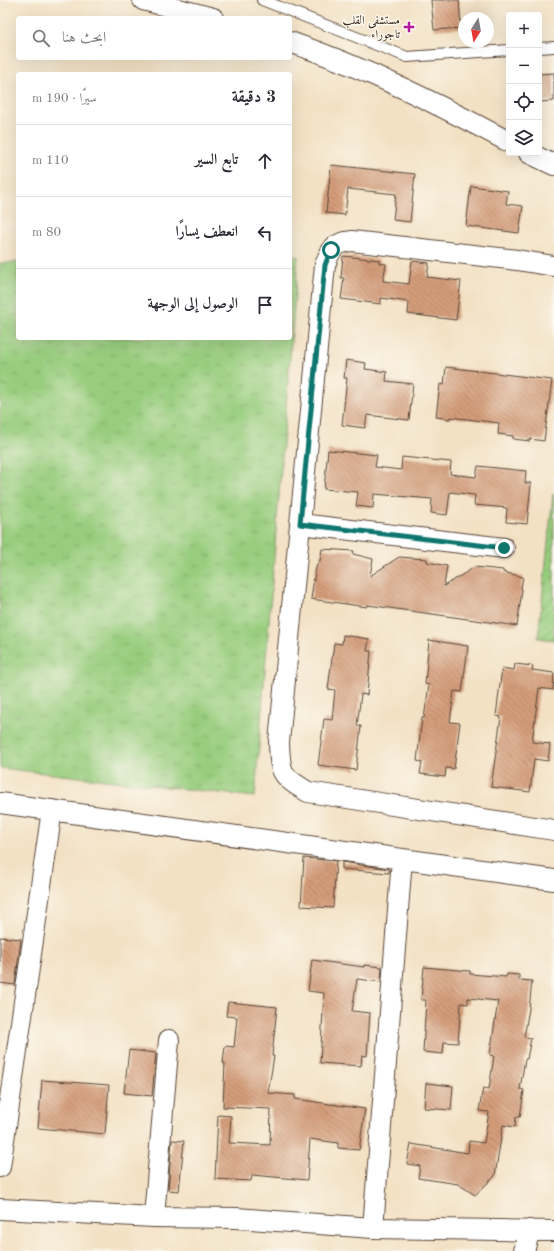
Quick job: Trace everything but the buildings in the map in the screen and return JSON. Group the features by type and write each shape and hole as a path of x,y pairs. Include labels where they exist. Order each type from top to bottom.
{"street":[{"path":"143,0 206,16"},
{"path":"292,43 378,77 446,108 506,140"},
{"path":"536,156 554,165"},
{"path":"554,266 517,260 352,242 340,242 331,250 325,265 279,742 280,761 284,774 295,784 308,792 554,830"},
{"path":"300,524 504,548"},
{"path":"0,803 554,880"},
{"path":"0,1167 52,810"},
{"path":"373,1228 402,858"},
{"path":"154,1217 169,1040"},
{"path":"0,1209 154,1217 236,1218 373,1228 554,1231"},
{"path":"524,1251 530,1230"}],"lane":[{"path":"262,0 407,58 506,50"},
{"path":"542,48 554,46"}],"green space":[{"path":"292,256 298,256 292,331"},
{"path":"16,262 16,340 291,340 255,797 0,768 0,263"},
{"path":"554,494 554,640 538,638"}],"place":[{"name":"مستشفى القلب تاجوراء","path":"409,27"}],"route":[{"path":"331,250 325,265 300,524 504,548"}]}
